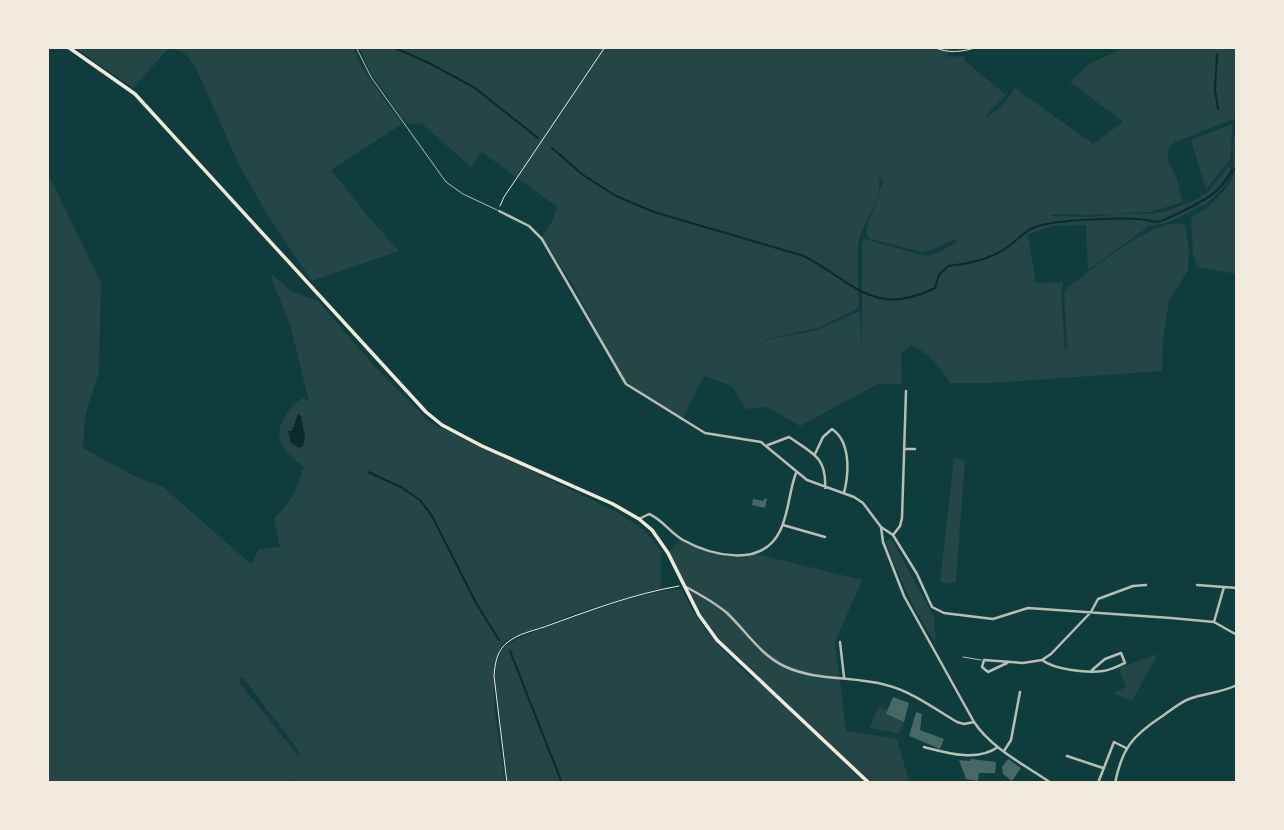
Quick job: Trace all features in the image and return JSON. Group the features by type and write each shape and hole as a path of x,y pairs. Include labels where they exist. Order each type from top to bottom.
{"main road":[{"path":"68,47 135,94 426,412 442,425 482,446 613,504 652,530 668,553 699,615 717,640 869,783"}],"street":[{"path":"499,211 529,226 542,239 626,384 692,427 705,433 767,445 796,473 863,503 881,527 894,535 917,574 932,607 938,611 993,619 1028,608 1091,612 1214,622 1237,635"},
{"path":"894,535 902,519 906,391"},
{"path":"815,454 826,433 832,429 839,433 849,474 844,493"},
{"path":"767,445 789,437 815,454 825,471 825,488"},
{"path":"904,449 915,449"},
{"path":"639,519 649,514 654,516 673,534 696,547 733,556 753,553 769,545 783,525 796,473"},
{"path":"783,525 825,537"},
{"path":"881,527 883,542 904,596 974,722 984,735 1004,751 1051,783"},
{"path":"683,585 728,614 758,648 776,662 800,672 888,685 921,700 957,722 974,722"},
{"path":"1007,663 988,672 982,667 984,660 1031,663 1042,660 1091,612 1098,599 1133,586 1146,585"},
{"path":"1197,585 1237,588"},
{"path":"1214,622 1224,587"},
{"path":"840,642 844,678"},
{"path":"1042,660 1060,668 1104,671 1125,663 1121,653 1105,659 1092,670"},
{"path":"1115,783 1126,748 1141,731 1180,704 1237,685"},
{"path":"1004,751 1011,740 1020,692"},
{"path":"1098,783 1114,742 1126,748"},
{"path":"924,747 965,755 993,751 999,747"},
{"path":"1067,756 1103,768"}],"lane":[{"path":"356,47 371,77 451,188 499,211"},
{"path":"963,657 984,660"}],"path":[{"path":"499,211 503,197 605,47"},
{"path":"933,47 944,52 954,52 978,47"},
{"path":"507,783 494,676 495,665 503,647 513,639 579,614 683,585"}],"shaded area":[{"path":"74,47 170,47 133,88"},
{"path":"170,47 353,47 361,67 402,124 331,170 399,251 312,281 269,217 240,167 195,66 185,54"},
{"path":"359,47 964,47 947,50 948,57 964,56 964,60 1006,95 986,118 1002,106 1015,88 1093,144 1123,122 1070,82 1089,64 1125,47 1237,47 1237,118 1175,142 1171,147 1168,160 1183,202 1150,212 1050,216 1095,217 1164,212 1208,192 1229,165 1231,174 1221,190 1206,204 1169,222 1148,227 1088,270 1086,225 1052,226 1028,235 1036,283 1063,282 1061,294 1065,350 1064,294 1067,288 1142,236 1173,224 1185,225 1189,248 1188,270 1169,302 1163,340 1162,371 990,383 950,383 934,361 911,345 901,354 902,384 878,384 800,426 767,407 746,409 732,386 704,376 682,421 632,387 621,375 574,287 542,236 553,220 557,207 482,152 471,167 421,123 407,124 372,75","holes":["879,177 883,182 866,230 869,239 923,252 955,239 957,242 926,256 864,239 862,353 860,311 818,330 771,339 748,350 771,338 818,328 859,308 859,240 876,201"]},
{"path":"1233,124 1230,159 1206,190 1191,140"},
{"path":"1237,126 1237,274 1197,267 1193,255 1191,221 1194,215 1207,208 1227,188 1234,173 1233,144"},
{"path":"47,172 101,282 99,371 85,417 83,448 134,476 163,487 251,564 259,549 280,547 274,519 292,498 304,467 283,447 279,433 283,419 297,402 303,398 309,402 291,328 271,277 273,275 291,291 318,301 377,369 431,423 617,512 644,530 661,551 661,588 578,612 507,640 499,651 494,686 505,783 291,783 292,777 289,783 47,783","holes":["242,676 299,751 299,757 239,682"]},
{"path":"298,414 301,416 305,437 303,446 299,448 291,443 288,431 292,431"},
{"path":"954,458 965,460 956,582 945,584 940,581"},
{"path":"891,538 934,617 936,643 896,568 885,542"},
{"path":"681,539 696,547 733,556 753,553 862,580 835,642 846,731 897,739 909,781 508,783 495,677 496,665 505,647 536,631 622,601 648,594 682,590 713,638 753,679 754,675 717,640 699,615 668,553"},
{"path":"1158,654 1132,701 1113,693 1126,687 1119,668"},
{"path":"878,706 888,710 887,715 904,722 899,734 870,728"}],"building":[{"path":"764,498 767,499 765,508 752,505 753,499 764,501"},
{"path":"893,697 909,703 904,722 886,714"},
{"path":"916,712 922,714 920,730 944,739 940,749 909,736"},
{"path":"1008,759 1021,768 1012,781 1003,774 1002,767"},
{"path":"959,760 996,762 995,773 979,773 978,781 966,779"}],"waterway":[{"path":"393,47 475,88 538,138"},
{"path":"1217,54 1215,90 1218,109"},
{"path":"552,148 583,175 616,196 654,212 804,256 866,293 880,298 896,299 935,288 939,275 948,266 988,258 1028,231 1044,224 1095,219 1161,221 1210,196 1237,168"},
{"path":"368,472 401,487 420,500 432,516 476,603 499,640"},
{"path":"510,651 562,783"}]}
